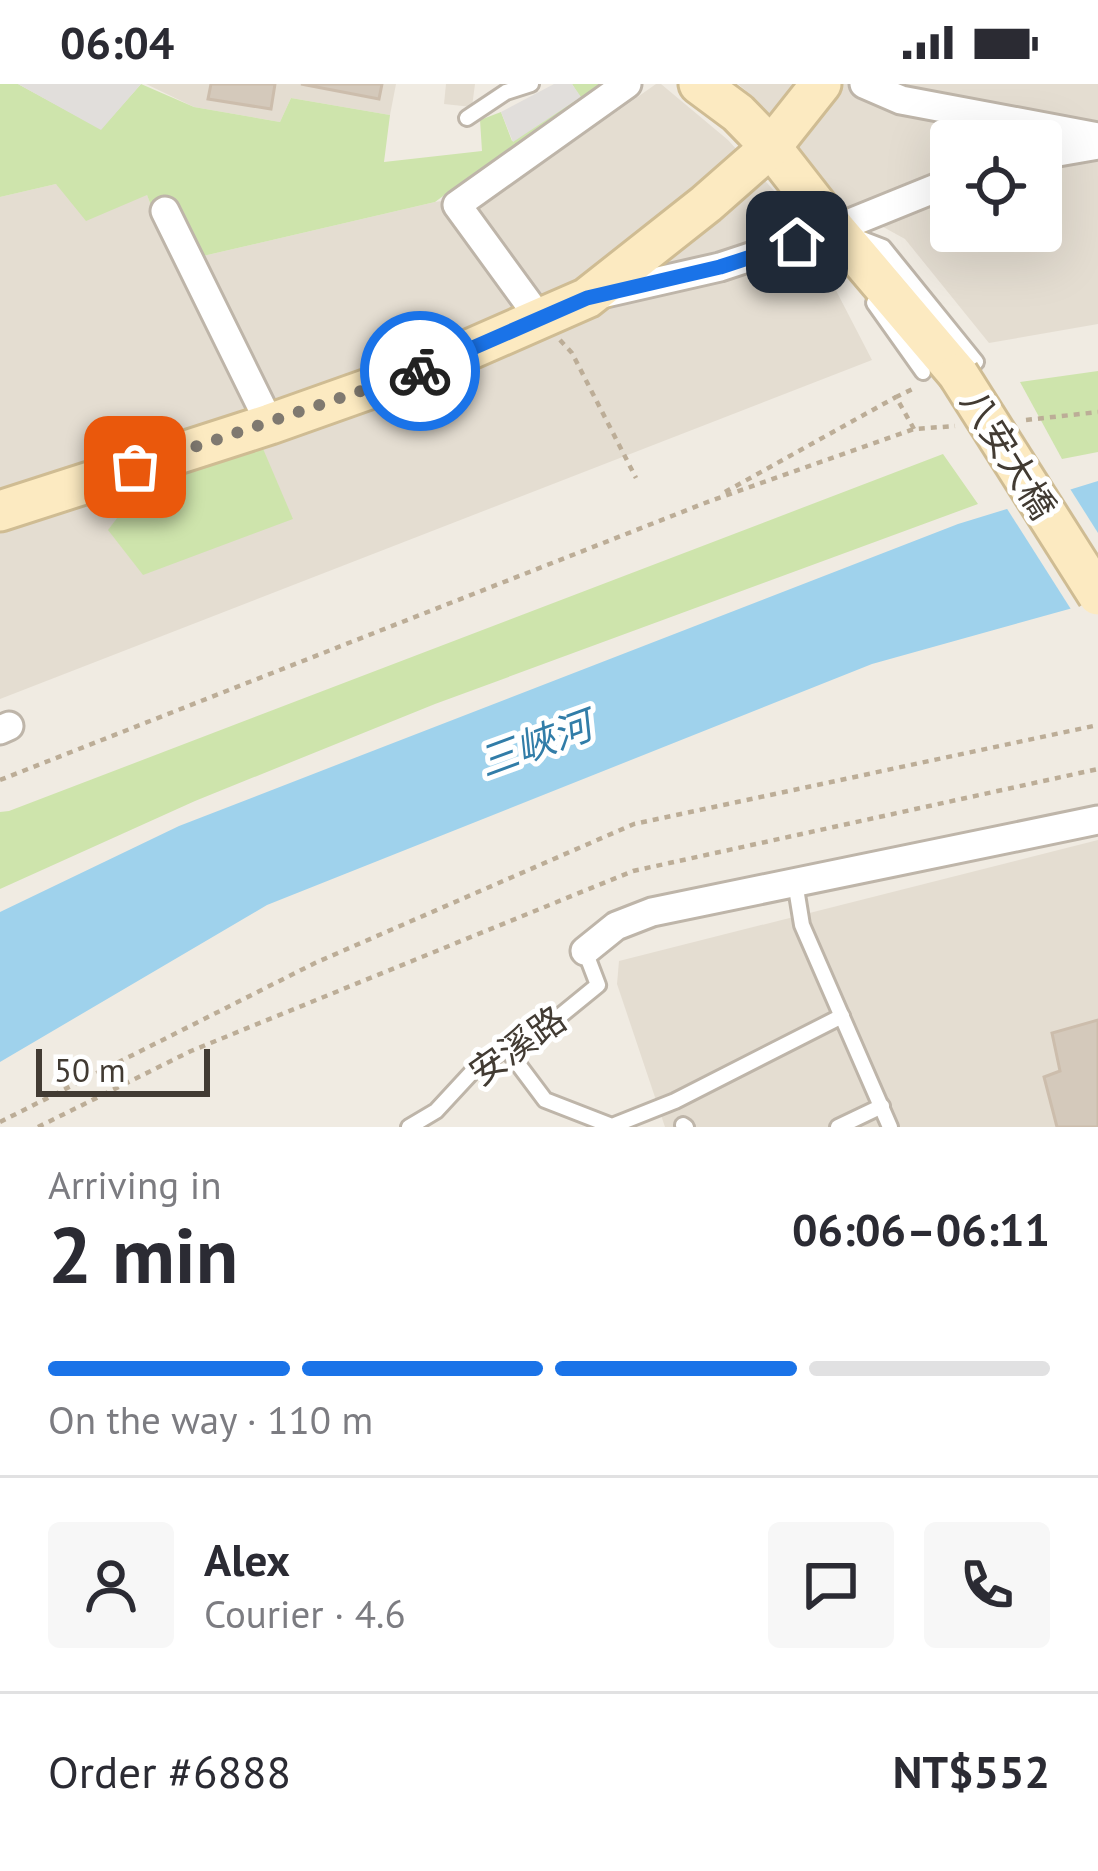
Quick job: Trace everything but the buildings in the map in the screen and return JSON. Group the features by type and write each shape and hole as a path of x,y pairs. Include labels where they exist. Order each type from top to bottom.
{"street":[{"path":"540,319 458,205 628,84"},
{"name":"八安大橋","path":"699,84 772,147 952,369 1098,595"},
{"path":"587,298 772,147 821,84"},
{"path":"864,84 901,100 1098,141"},
{"path":"1062,150 1098,141"},
{"path":"0,512 425,369 587,298 720,267 835,230 930,191"},
{"path":"165,211 270,424"},
{"path":"585,951 616,926 652,912 1098,820"}],"lane":[{"path":"467,118 506,92 531,84"},
{"path":"795,882 802,925 890,1127"},
{"name":"安溪路","path":"409,1127 436,1111 472,1071 548,1025 598,985 585,951"},
{"path":"506,1048 545,1100 612,1126 675,1100 842,1016"},
{"path":"838,1127 882,1106"}],"path":[{"path":"540,319 572,353 636,478"},
{"path":"710,501 915,388"},
{"path":"0,780 710,501 914,429 896,397"},
{"path":"0,1122 315,963 634,824 1098,725"},
{"path":"38,1127 191,1051 633,872 1098,770"}],"shaded area":[{"path":"18,84 141,84 101,130"},
{"path":"146,84 396,84 390,115 291,98 280,122 194,107"},
{"path":"446,84 475,84 472,107 444,104"},
{"path":"554,84 572,84 581,97 513,142 501,112"},
{"path":"656,84 728,140 798,217 872,360 0,699 0,197 56,184 147,195 173,263 435,202 504,191"},
{"path":"738,84 1098,84 1098,324 989,343 905,239 836,201 756,99"},
{"path":"1098,840 1098,1127 665,1127 617,984 619,961"}],"green space":[{"path":"0,84 18,84 101,129 141,84 194,107 280,122 291,98 390,115 384,162 482,151 480,120 501,112 512,141 580,97 572,84 612,84 435,202 173,263 147,195 86,221 56,184 0,197"},
{"path":"1098,371 1098,452 1062,459 1020,382"},
{"path":"261,444 293,519 143,575 108,530 145,481"},
{"path":"943,454 978,504 435,704 195,801 0,889 0,812"}],"water":[{"name":"三峽河","path":"1098,481 1098,601 872,664 267,905 0,1062 0,912 179,826 958,524"}],"pier":[{"path":"1067,484 1098,533 1098,607 1074,614 1004,504"}],"way so far":[{"path":"135,467 420,371"}],"route":[{"path":"420,371 587,298 720,267 797,242"}]}
